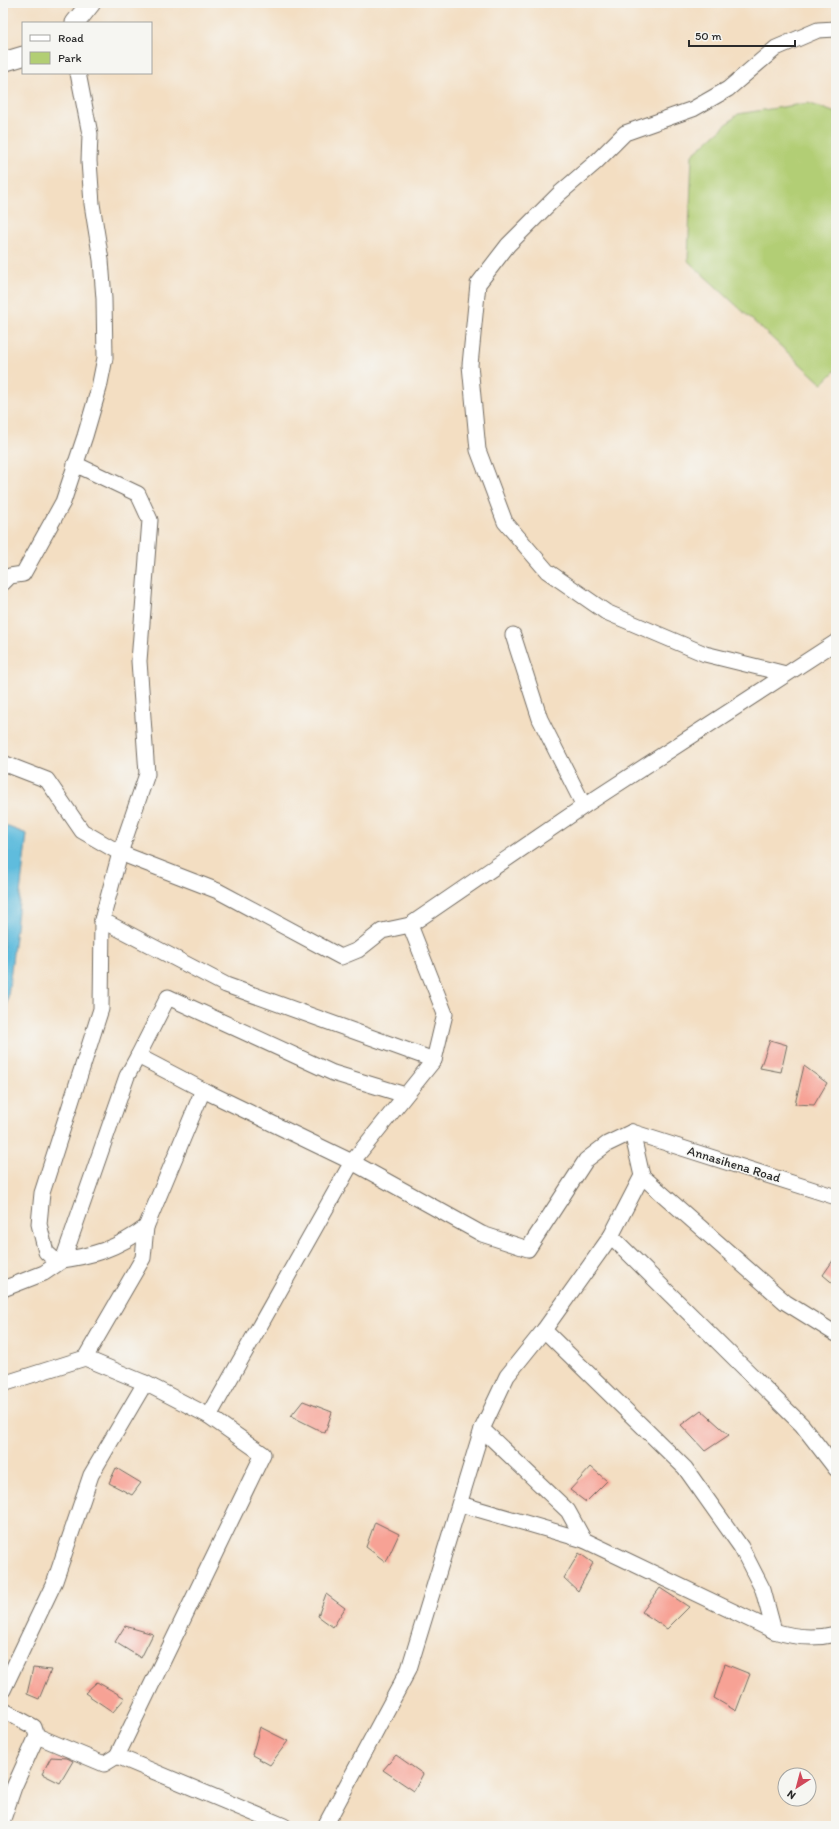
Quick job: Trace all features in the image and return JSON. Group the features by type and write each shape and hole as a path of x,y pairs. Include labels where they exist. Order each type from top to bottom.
{"street":[{"path":"76,22 91,3"},
{"path":"786,674 705,654 606,612 547,571 505,522 478,450 470,365 478,284 508,245 560,194 596,162 624,133 693,109 728,89 776,48 818,30 836,29"},
{"path":"3,62 22,56"},
{"path":"3,582 10,576 23,574 63,502 99,388 105,358 104,291 101,260 92,204 89,161 90,134 78,74"},
{"path":"75,464 138,494 150,520 139,661 147,774 120,853 102,920 101,1009 42,1193 39,1224 46,1252 56,1261 89,1256 129,1240 146,1227"},
{"path":"513,635 540,719 584,806"},
{"path":"3,763 47,780 82,831 120,853 218,891 341,957 358,950 382,931 410,926 584,806 836,642"},
{"path":"102,920 226,985 434,1060"},
{"path":"209,1416 352,1162 434,1060 446,1014 410,926"},
{"path":"3,1289 44,1273 64,1260 127,1076 168,997 333,1073 405,1095"},
{"path":"138,1056 203,1090 352,1162 482,1234 528,1249 586,1160 607,1144 632,1132 642,1176 785,1302 836,1334"},
{"path":"85,1358 143,1258 146,1227 203,1090"},
{"name":"Annasihena Road","path":"632,1132 835,1192"},
{"path":"326,1826 408,1669 482,1429 507,1376 544,1330 611,1236 642,1176"},
{"path":"611,1236 802,1425 836,1469"},
{"path":"544,1330 685,1468 741,1547 764,1590 774,1631"},
{"path":"3,1384 85,1358 145,1383 209,1416 263,1454 117,1756 104,1764 37,1736"},
{"path":"3,1690 55,1581 91,1475 145,1383"},
{"path":"482,1429 568,1511 584,1540"},
{"path":"460,1504 584,1540 774,1631 790,1636 828,1636 836,1634"},
{"path":"3,1710 34,1727 37,1736 14,1787 3,1819"},
{"path":"117,1756 284,1826"}],"green space":[{"path":"808,103 836,113 836,370 822,384 688,261 692,155 738,114"}],"water":[{"path":"3,825 27,834 3,1039"}],"building":[{"path":"770,1040 787,1045 781,1072 760,1068"},
{"path":"804,1066 827,1083 814,1105 795,1104"},
{"path":"836,1256 836,1286 823,1275"},
{"path":"303,1401 332,1412 325,1433 291,1416"},
{"path":"701,1410 729,1435 705,1451 681,1425"},
{"path":"591,1467 607,1481 586,1502 570,1490"},
{"path":"116,1468 141,1483 132,1495 109,1483"},
{"path":"375,1522 399,1534 386,1562 366,1547"},
{"path":"579,1553 593,1563 578,1591 564,1578"},
{"path":"660,1588 689,1607 667,1629 642,1612"},
{"path":"326,1594 345,1608 333,1627 318,1616"},
{"path":"125,1626 153,1634 141,1658 115,1642"},
{"path":"725,1664 750,1674 736,1711 714,1698"},
{"path":"33,1668 51,1670 39,1699 27,1694"},
{"path":"97,1682 125,1698 113,1712 85,1693"},
{"path":"260,1727 288,1741 270,1765 252,1755"},
{"path":"396,1755 423,1774 414,1791 383,1770"},
{"path":"51,1757 67,1758 73,1761 60,1783 42,1774"}]}
